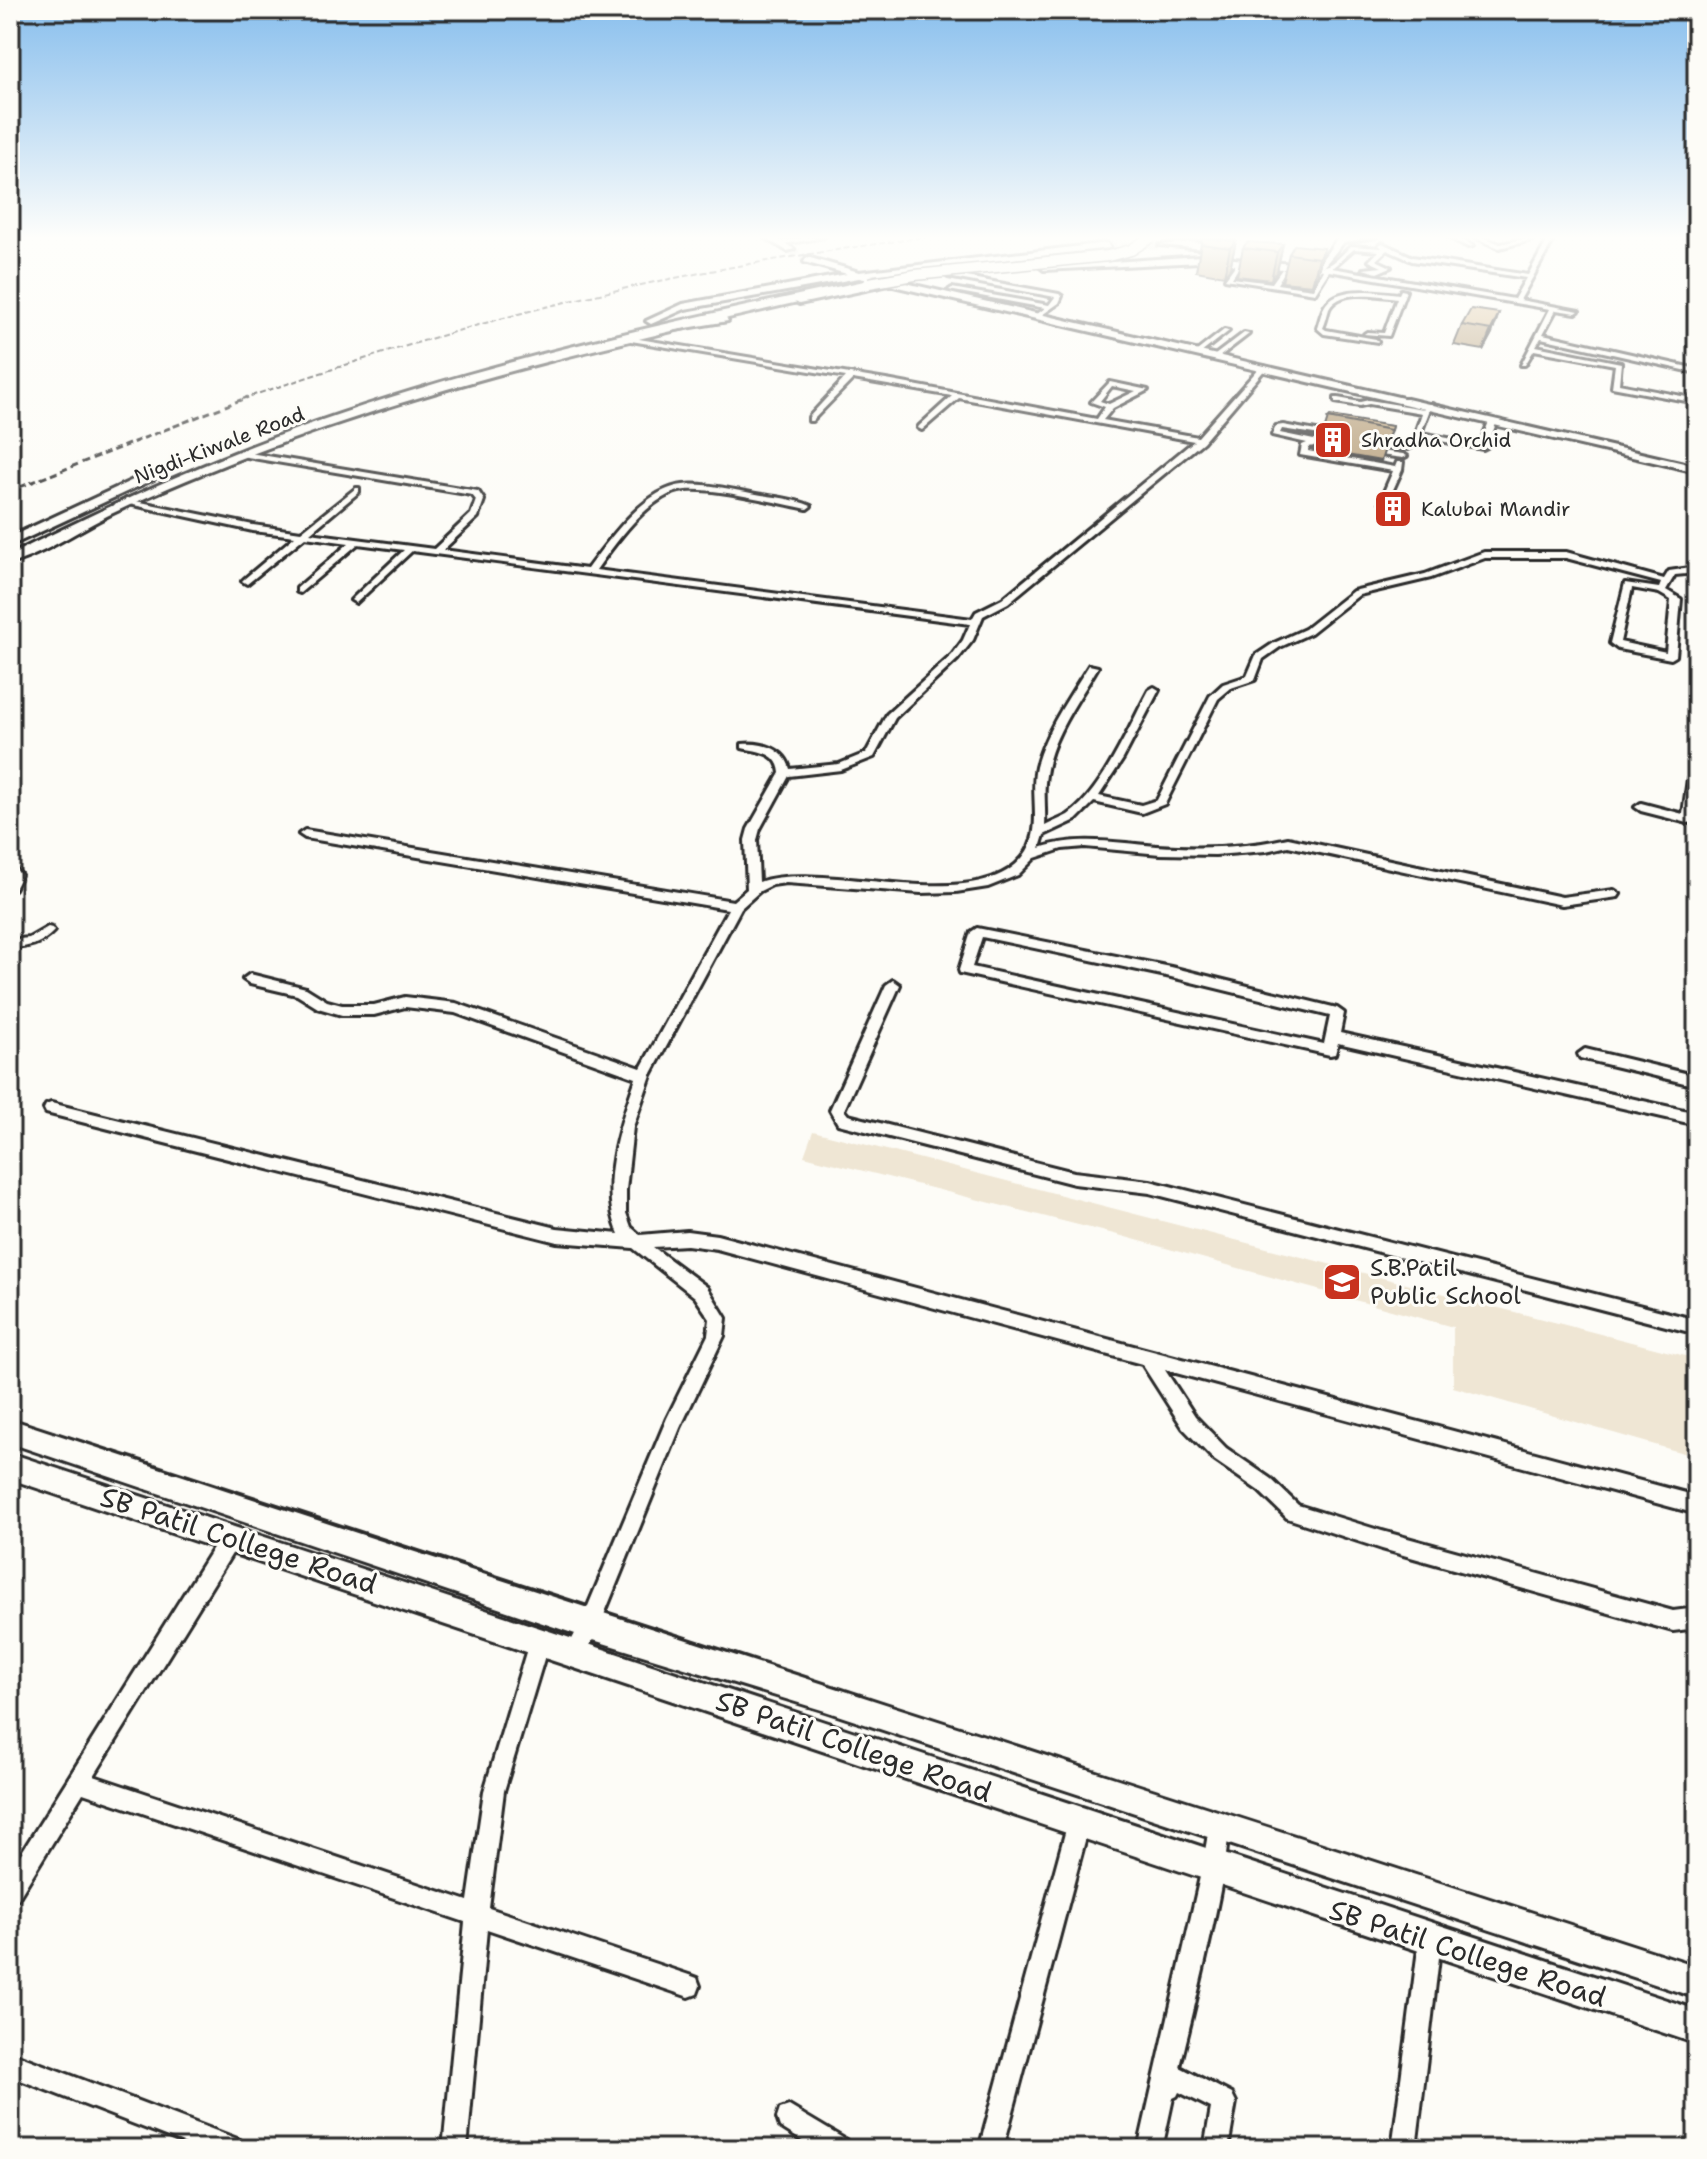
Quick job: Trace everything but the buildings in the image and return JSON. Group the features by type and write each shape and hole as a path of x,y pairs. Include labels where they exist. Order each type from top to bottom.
{"main road":[{"name":"Nigdi-Kiwale Road","path":"406,384 511,354 593,338"},
{"name":"Nigdi-Kiwale Road","path":"10,560 129,501 244,454 479,375 621,338"},
{"name":"Nigdi-Kiwale Road","path":"196,457 375,393"},
{"name":"Nigdi-Kiwale Road","path":"10,542 160,471"}],"street":[{"path":"621,338 1100,419 1200,440"},
{"path":"1145,338 1697,469"},
{"path":"1202,350 1217,338"},
{"path":"1220,354 1241,338"},
{"path":"1357,338 1376,341"},
{"path":"1523,364 1537,338"},
{"path":"1550,338 1697,371"},
{"path":"1532,347 1619,364 1615,385 1697,401"},
{"path":"1587,358 1593,348"},
{"path":"785,773 841,767 870,755 891,716 955,657 968,640 979,614 1005,601 1200,440 1263,367"},
{"path":"812,419 851,376"},
{"path":"1100,419 1110,406 1144,390 1110,384 1095,402 1110,406"},
{"path":"922,428 958,395"},
{"path":"1338,400 1426,407"},
{"path":"1426,407 1416,432 1419,435 1486,446 1493,421"},
{"path":"1384,501 1426,407"},
{"path":"1344,437 1283,427 1276,435 1403,458"},
{"path":"1360,439 1408,447"},
{"path":"1386,455 1309,444 1303,453 1398,470"},
{"path":"1382,467 1390,444"},
{"path":"244,454 479,495 479,508 475,515 437,551"},
{"path":"591,570 620,532 645,509 679,488 807,506"},
{"path":"247,581 356,490"},
{"path":"129,501 253,528 974,622"},
{"path":"300,590 357,541"},
{"path":"356,600 411,548"},
{"path":"1090,798 1142,809 1161,802 1214,698 1227,686 1251,678 1259,657 1308,631 1356,593 1428,576 1484,555 1566,555 1664,586 1677,602 1671,656 1617,645 1615,640 1626,587 1664,586"},
{"path":"1664,586 1677,570 1697,570"},
{"path":"576,1651 590,1625 673,1424 716,1336 718,1318 701,1292 636,1242 625,1231 618,1213 626,1127 644,1075 736,906 753,888 772,879 912,888 974,886 1018,870 1032,855 1038,833 1042,765 1093,667"},
{"path":"1038,833 1073,817 1090,798 1110,769 1154,690"},
{"path":"746,746 780,756 785,764 785,773 751,840 753,888"},
{"path":"1641,807 1688,819 1694,779"},
{"path":"305,834 736,906"},
{"path":"1032,855 1061,845 1085,843 1237,851 1265,849 1288,842 1562,901 1614,894"},
{"path":"10,870 15,875 10,886"},
{"path":"10,944 32,942 48,931"},
{"path":"977,932 1171,972 1337,1013 1333,1037 1330,1050 965,970 977,932"},
{"path":"250,979 301,991 323,1005 342,1010 374,1010 405,1002 456,1008 644,1075"},
{"path":"893,985 837,1110 838,1117 843,1120 1074,1178 1150,1187 1697,1327"},
{"path":"1333,1037 1697,1119"},
{"path":"1585,1054 1697,1081"},
{"path":"51,1109 557,1235 636,1242 687,1238 717,1242 1697,1505"},
{"path":"1147,1357 1189,1422 1220,1454 1265,1485 1293,1512 1673,1621 1697,1618"},
{"name":"SB Patil College Road","path":"10,1431 590,1625 1219,1825 1697,1982"},
{"name":"SB Patil College Road","path":"10,1466 540,1639 1430,1941 1697,2027"},
{"path":"10,1891 231,1537"},
{"path":"455,2149 477,1916 494,1791 540,1639"},
{"path":"80,1782 689,1986"},
{"path":"991,2149 1079,1822"},
{"path":"1150,2149 1167,2085 1213,1868 1219,1825"},
{"path":"1404,2149 1430,1941"},
{"path":"10,2064 231,2149"},
{"path":"1158,2149 1167,2085 1172,2075 1224,2102 1216,2149"},
{"path":"789,2118 837,2149"}],"shaded area":[{"name":"S.B.Patil Public School","path":"813,1131 1697,1359 1697,1457 1453,1387 1453,1327 1122,1236 804,1156"}],"railway":[{"path":"247,397 436,338"},
{"path":"10,491 247,397"},
{"path":"242,399 247,397"}],"place":[{"name":"Shradha Orchid","path":"1333,440"},
{"name":"Kalubai Mandir","path":"1393,509"},
{"name":"S.B.Patil Public School","path":"1342,1282"}]}
